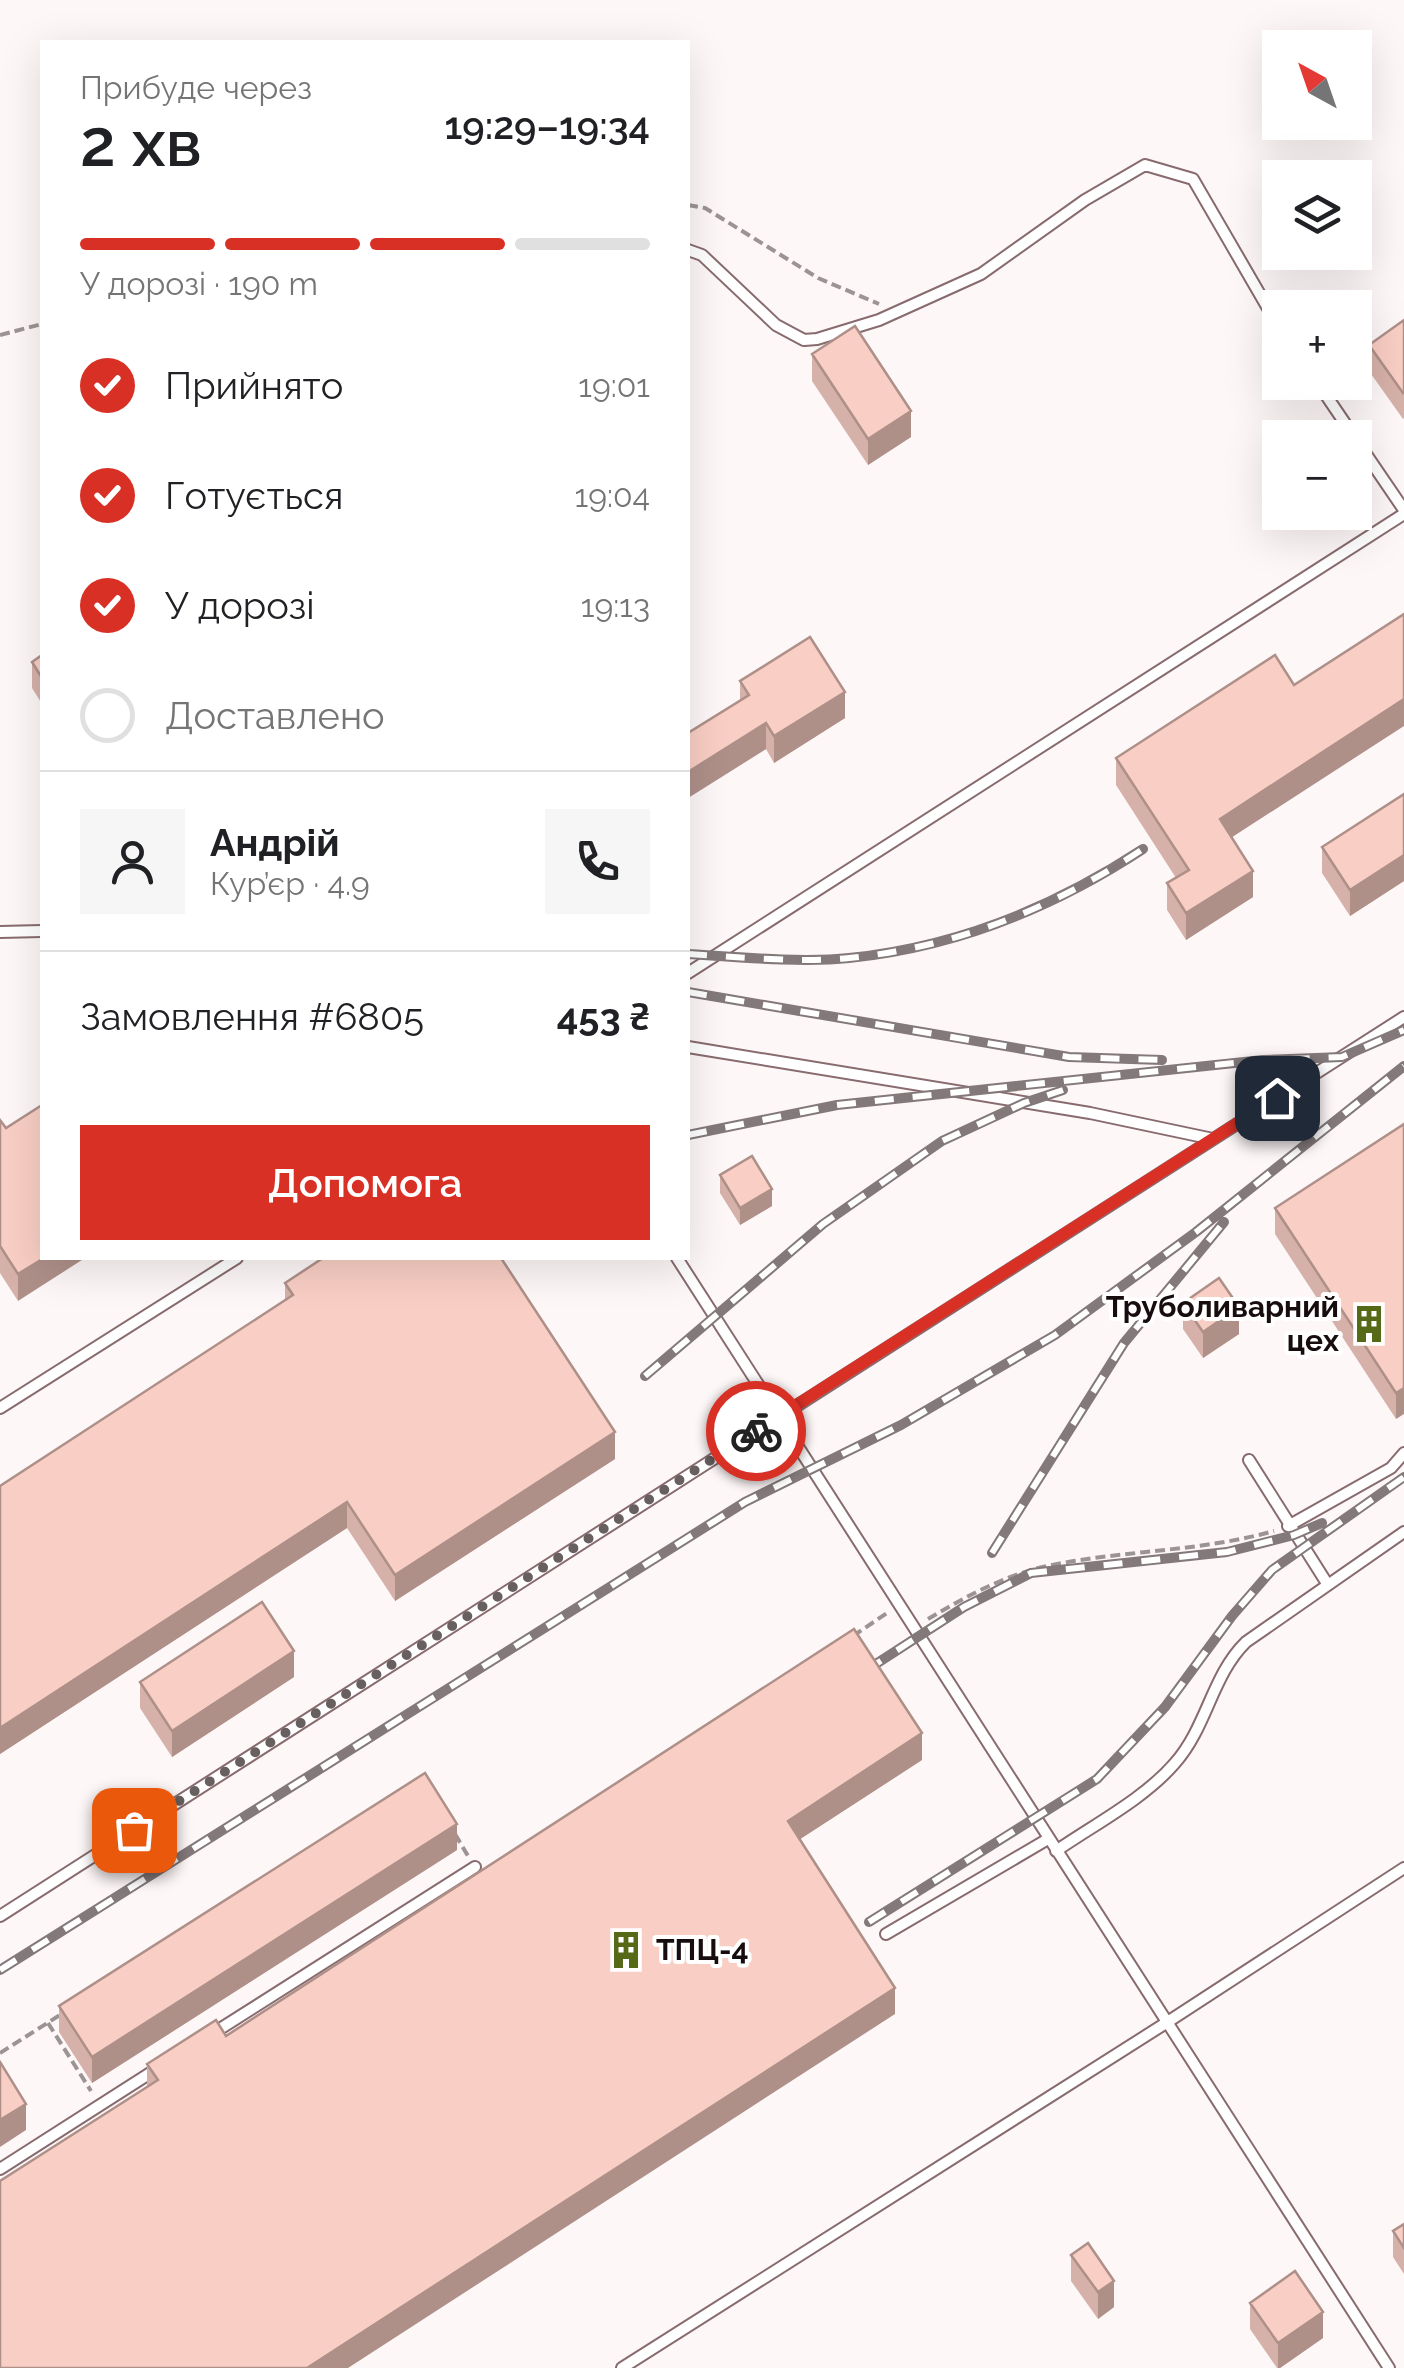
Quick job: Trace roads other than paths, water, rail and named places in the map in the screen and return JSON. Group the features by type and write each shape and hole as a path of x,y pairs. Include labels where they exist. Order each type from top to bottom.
{"lane":[{"path":"690,251 702,255 776,325 804,340 898,312 981,274 1084,200 1145,165 1193,179 1262,298"},
{"path":"690,972 1404,512 1372,464"},
{"path":"0,932 40,931"},
{"path":"0,1916 1404,1017"},
{"path":"690,1048 1090,1113 1213,1139"},
{"path":"0,1408 235,1260"},
{"path":"678,1260 1389,2368"},
{"path":"1288,1526 1391,1468 1404,1453"},
{"path":"1249,1460 1328,1584"},
{"path":"1056,1850 1143,1791 1175,1764 1192,1738 1230,1657 1246,1642 1404,1532"},
{"path":"886,1934 1048,1839"},
{"path":"198,2043 475,1866"},
{"path":"622,2368 1404,1868"},
{"path":"0,2169 165,2064"}],"railway":[{"path":"690,954 831,959 928,945 1039,907 1143,849"},
{"path":"690,992 1069,1057 1162,1060"},
{"path":"690,1135 837,1105 1263,1060 1342,1057 1404,1030"},
{"path":"0,1970 745,1502 901,1425 1055,1335 1196,1232 1404,1066"},
{"path":"645,1376 823,1224 942,1141 1024,1103 1063,1090"},
{"path":"992,1553 1124,1343 1224,1222"},
{"path":"869,1922 1097,1779 1165,1707 1232,1616 1272,1570 1404,1477"},
{"path":"865,1671 964,1607 1031,1573 1227,1552 1294,1535 1322,1523"}],"place":[{"name":"Труболиварний цех","path":"1369,1324"},
{"name":"ТПЦ-4","path":"626,1950"}]}
